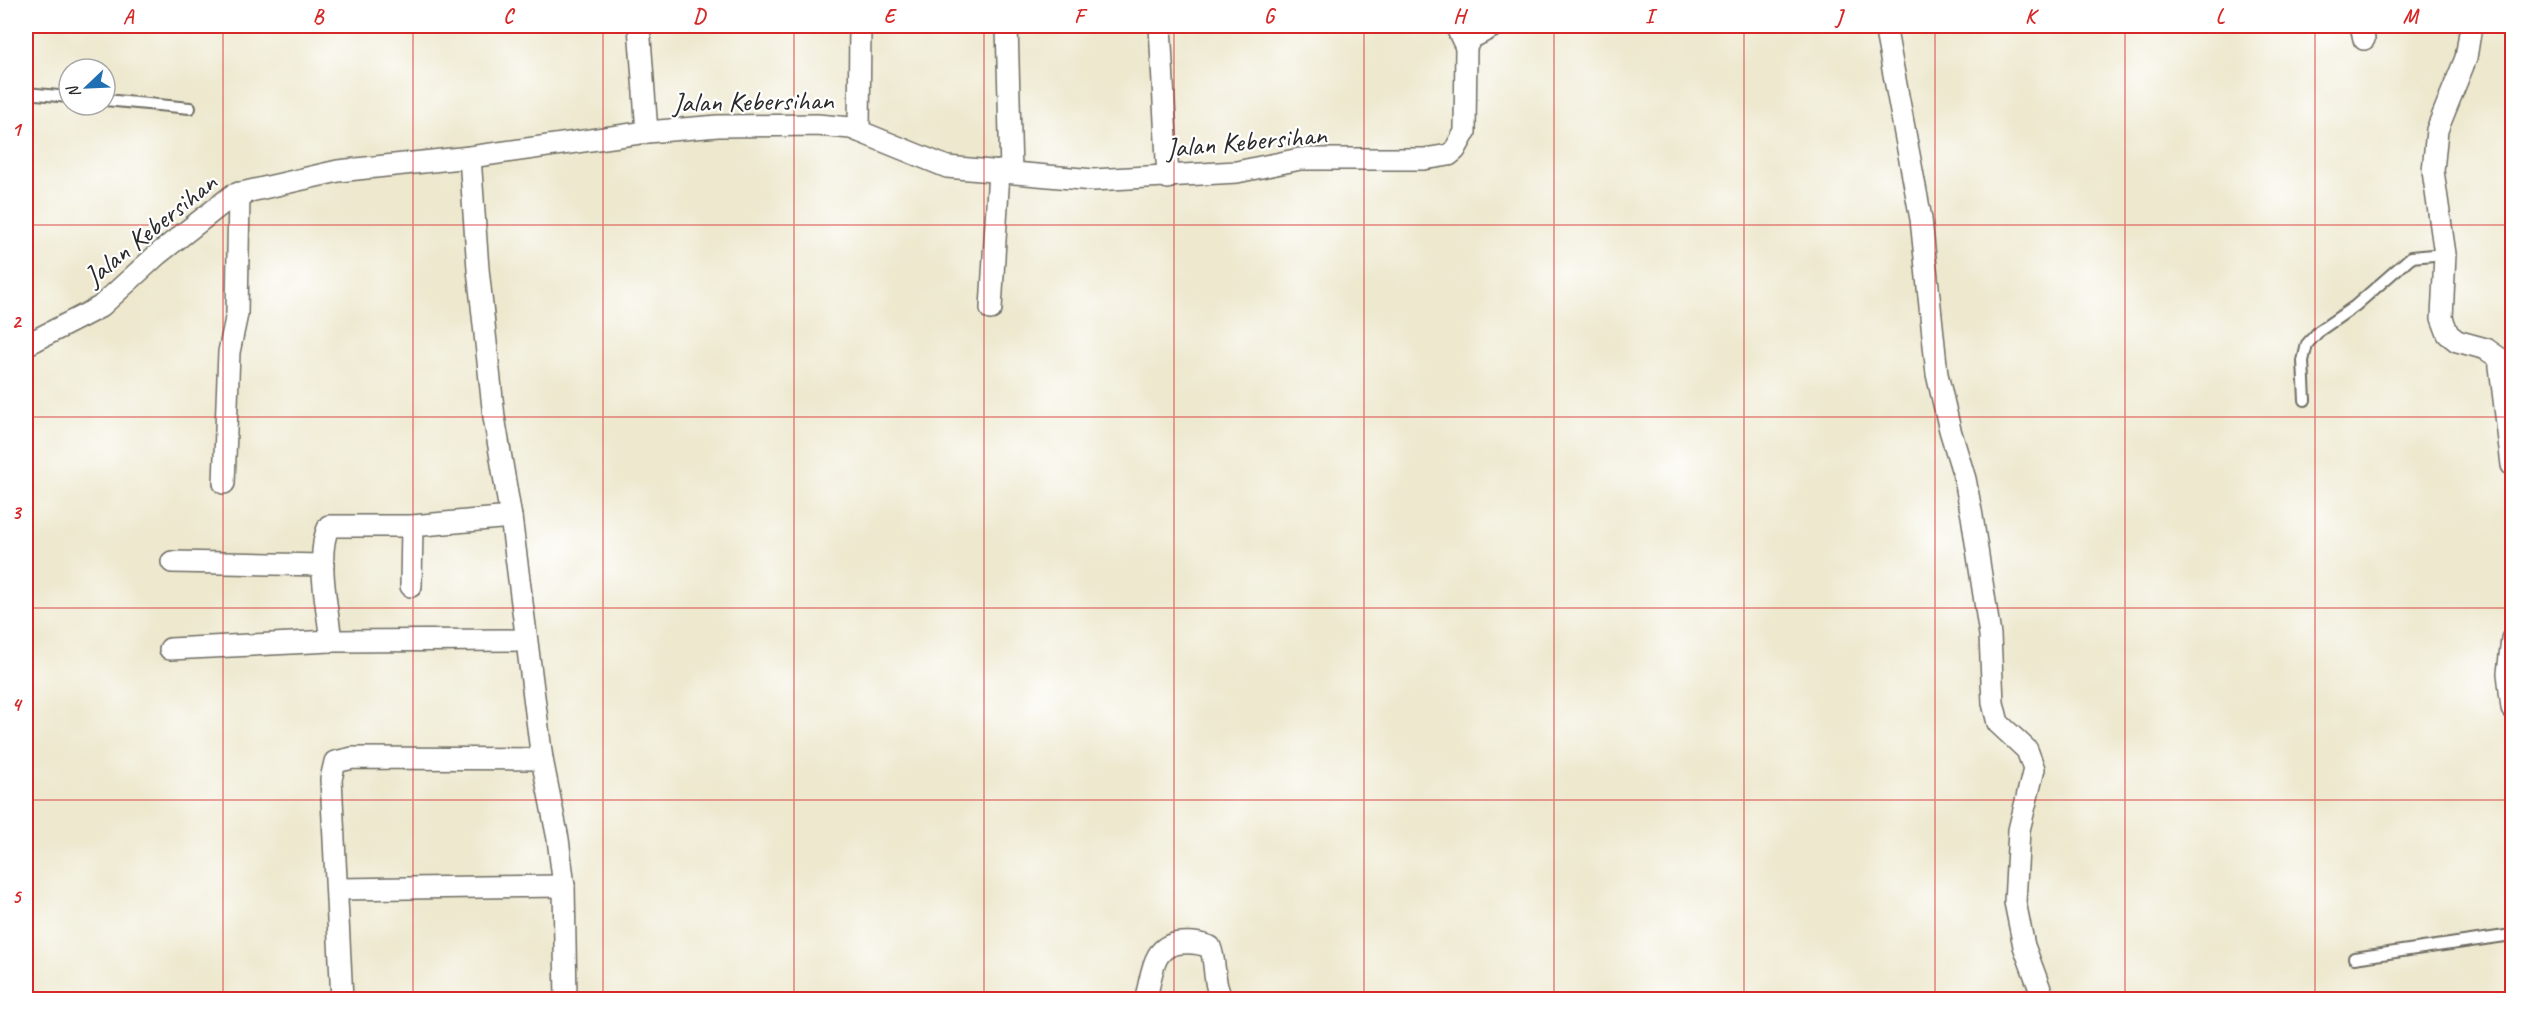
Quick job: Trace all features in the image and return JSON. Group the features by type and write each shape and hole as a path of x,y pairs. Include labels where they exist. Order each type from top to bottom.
{"street":[{"path":"639,26 647,132"},
{"path":"859,131 860,26"},
{"path":"991,309 1005,172 1007,26"},
{"path":"1160,26 1168,178"},
{"path":"1456,26 1466,47"},
{"path":"1466,47 1471,38 1494,26"},
{"path":"1885,26 1921,219 1937,374 1950,430 1965,478 1972,516 1990,635 1993,703 1998,723 2027,750 2034,769 2019,830 2015,902 2024,946 2044,999"},
{"path":"2471,26 2466,58 2438,130 2433,171 2445,254 2442,318 2448,334 2457,342 2486,349 2499,358 2512,465"},
{"name":"Jalan Kebersihan","path":"26,345 100,307 158,254 227,199 239,194 338,171 470,157 647,132 718,126 828,126 859,131 912,155 947,167 1093,180 1168,178 1237,172 1300,159 1424,159 1449,155 1455,150 1465,132 1466,47"},
{"path":"470,157 478,269 493,406 511,517 542,759 558,839 564,886 566,999"},
{"path":"224,483 229,352 237,315 239,194"},
{"path":"331,641 323,565 325,533 329,526 412,526 511,517"},
{"path":"411,586 412,526"},
{"path":"172,562 323,565"},
{"path":"2512,639 2508,673 2512,708"},
{"path":"170,649 331,641 526,640"},
{"path":"342,999 332,779 335,762 342,759 361,758 542,759"},
{"path":"338,889 564,886"},
{"path":"1145,999 1155,959 1160,952 1174,944 1184,943 1210,947 1217,987 1222,999"}],"lane":[{"path":"26,93 57,96"},
{"path":"117,101 190,108"},
{"path":"2305,400 2303,361 2307,344 2411,257 2445,254"},
{"path":"2355,958 2512,935"}]}
